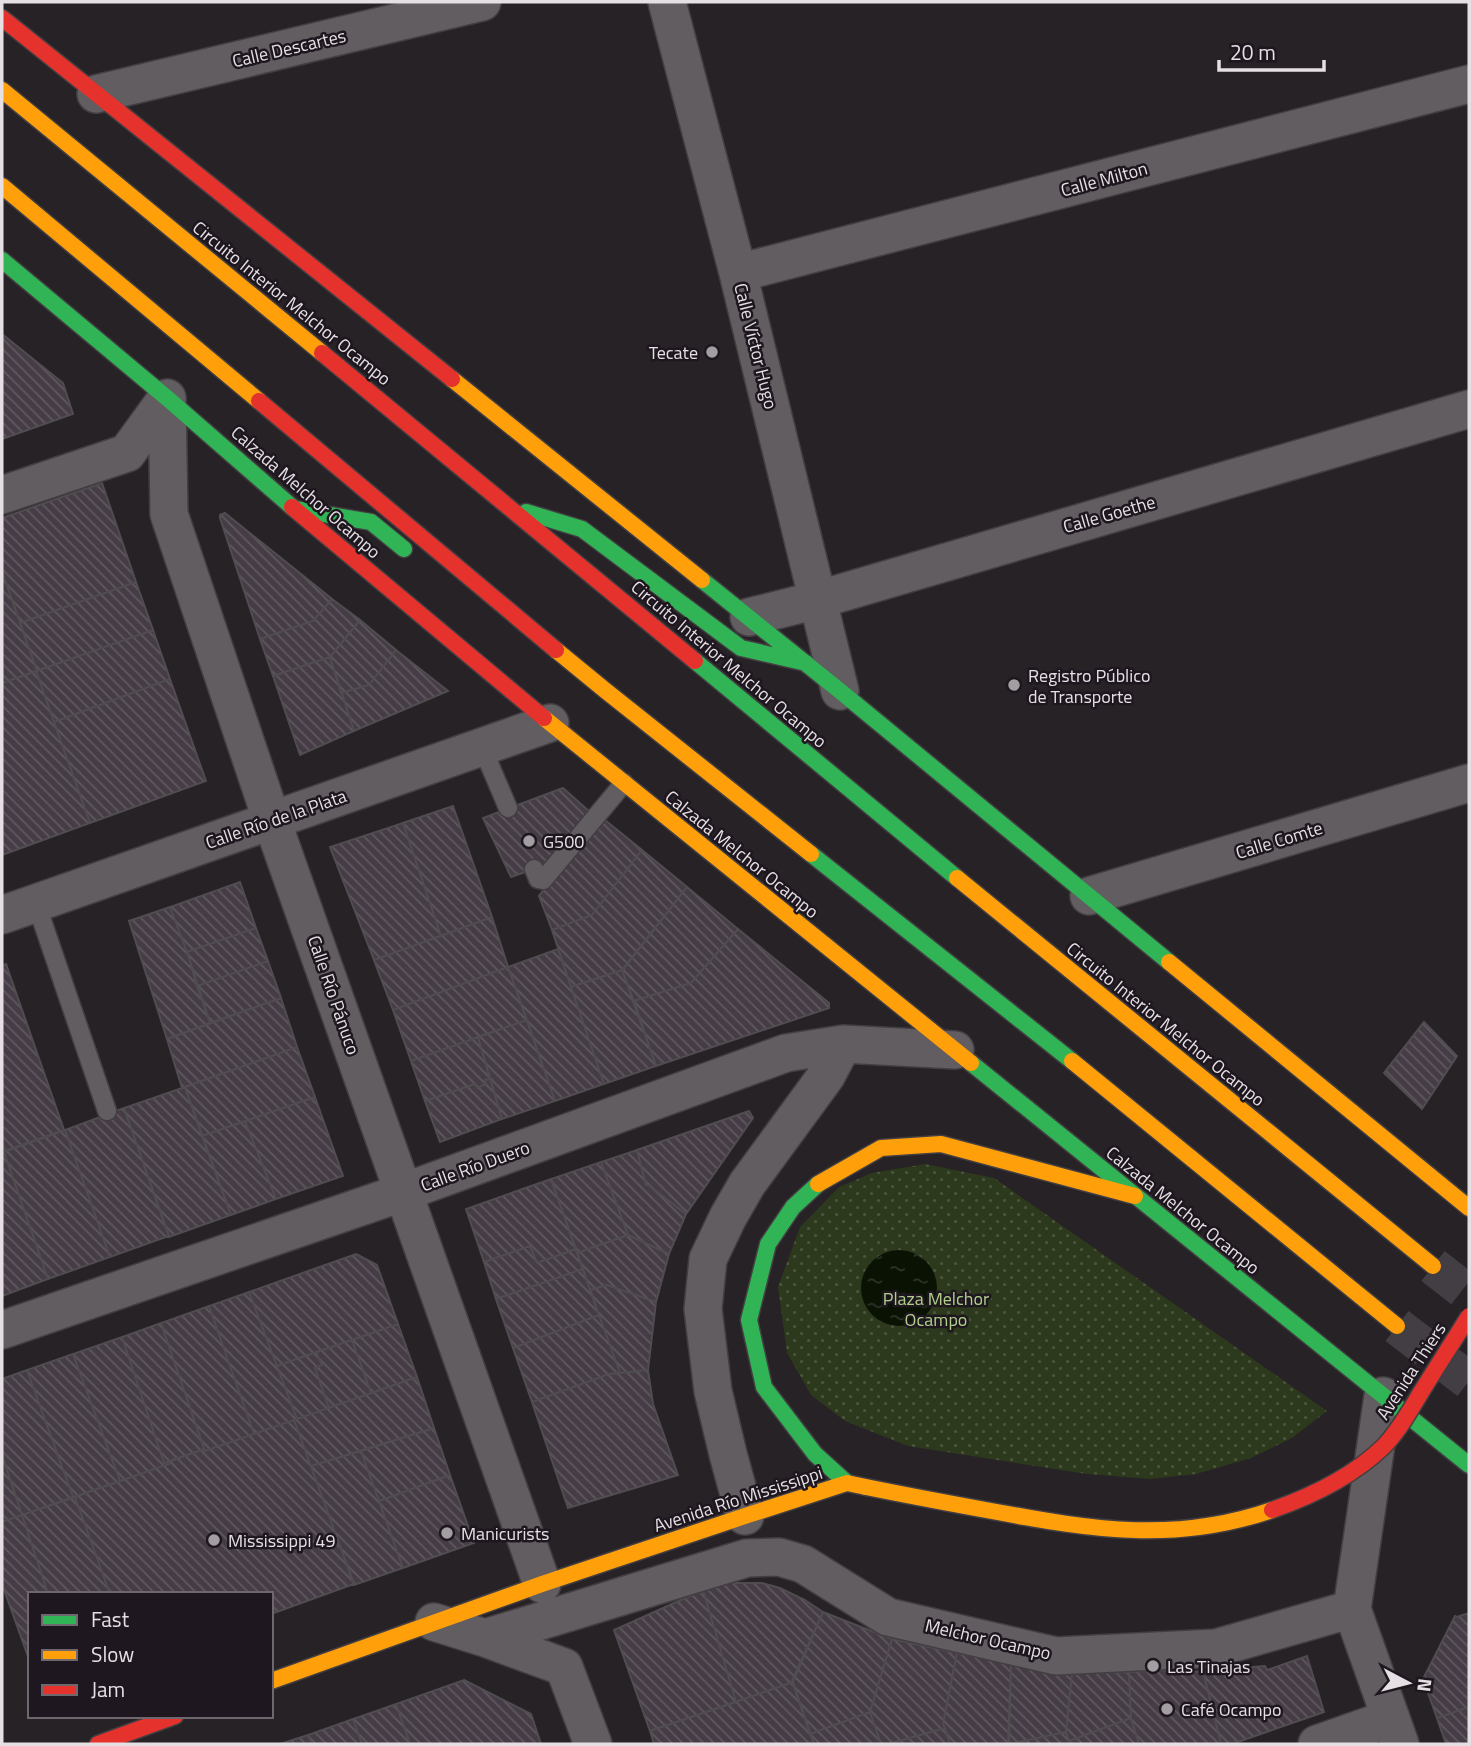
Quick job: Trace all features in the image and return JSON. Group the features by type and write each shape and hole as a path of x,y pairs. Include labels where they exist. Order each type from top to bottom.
{"main road":[{"path":"2,18 806,663 1469,1208"},
{"name":"Circuito Interior Melchor Ocampo","path":"2,90 917,846 1433,1266"},
{"path":"2,186 606,691 1096,1080 1397,1325"},
{"name":"Calzada Melchor Ocampo","path":"2,260 550,723 1469,1465"},
{"path":"511,508 582,529 741,648 806,663"},
{"path":"295,509 371,522 411,555"},
{"path":"485,608 523,621"},
{"path":"847,1483 815,1454 764,1387 750,1320 768,1244 793,1207 822,1181 881,1148 941,1143 1135,1196"},
{"name":"Avenida Thiers","path":"1383,1447 1407,1415 1469,1316"},
{"name":"Avenida Río Mississippi","path":"273,1680 541,1584 847,1483 1054,1523 1122,1531 1177,1529 1269,1512 1308,1497 1363,1465 1383,1447"},
{"path":"98,1744 170,1718"}],"street":[{"name":"Calle Descartes","path":"96,94 482,2"},
{"name":"Calle Víctor Hugo","path":"667,2 738,274 840,691"},
{"name":"Calle Milton","path":"738,274 1469,84"},
{"path":"2,495 127,453 167,398"},
{"name":"Calle Río Pánuco","path":"167,398 169,514 272,821 541,1584"},
{"name":"Calle Goethe","path":"749,617 817,600 1469,408"},
{"name":"Calle Río de la Plata","path":"2,915 550,723"},
{"name":"Calle Comte","path":"1089,896 1469,783"},
{"path":"745,1516 713,1391 704,1309 708,1259 747,1184 826,1076 843,1044"},
{"name":"Calle Río Duero","path":"2,1331 404,1192 786,1053 843,1044 955,1050"},
{"path":"1317,1744 1396,1731 1352,1609 1383,1396"},
{"name":"Melchor Ocampo","path":"485,1638 747,1558 779,1556 803,1564 888,1617 1056,1656 1216,1648 1352,1609"},
{"path":"434,1622 564,1667 593,1744"}],"lane":[{"path":"482,747 508,808"},
{"path":"534,869 538,879 543,880 624,783"},
{"path":"36,903 107,1111"}],"green space":[{"name":"Plaza Melchor Ocampo","path":"925,1164 994,1178 1327,1411 1292,1438 1251,1458 1196,1474 1150,1479 1087,1474 908,1446 845,1421 811,1395 787,1353 778,1287 800,1227 839,1187 872,1173"}],"water":[{"path":"907,1250 920,1256 931,1267 937,1280 935,1303 920,1320 907,1326 891,1326 878,1320 863,1303 861,1280 867,1267 884,1252"}],"building":[{"path":"2,334 63,383 73,414 2,439"},
{"path":"102,483 136,582 20,623 2,571 2,518"},
{"path":"225,513 332,599 313,621 260,639 220,518 220,515"},
{"path":"2,571 37,671 2,683"},
{"path":"136,582 153,630 37,671 20,623"},
{"path":"332,599 360,620 330,657 273,676 260,639 313,621"},
{"path":"360,620 396,650 369,685 341,693 330,657"},
{"path":"153,630 170,679 54,722 36,671"},
{"path":"396,650 448,691 354,731 342,693 369,685"},
{"path":"330,657 354,731 300,755 273,676"},
{"path":"36,671 90,823 2,855 2,683"},
{"path":"170,679 206,781 90,823 54,722"},
{"name":"G500","path":"563,788 589,811 546,865 511,877 483,818"},
{"path":"453,806 492,917 441,936 403,823"},
{"path":"600,816 642,850 592,915 552,930 539,896"},
{"path":"403,823 441,936 374,960 330,847"},
{"path":"642,850 687,887 623,970 571,987 552,930 592,915"},
{"path":"240,882 256,928 187,952 170,907"},
{"path":"687,887 738,929 691,983 634,1001 622,970"},
{"path":"170,907 210,1023 167,1039 129,921"},
{"path":"492,917 508,967 393,1010 374,960"},
{"path":"256,928 268,961 197,986 187,952"},
{"path":"738,929 829,1003 829,1008 656,1066 634,1001 691,983"},
{"path":"558,949 604,1084 555,1101 508,967"},
{"path":"268,961 281,998 210,1023 197,986"},
{"path":"6,964 64,1130 5,1151 2,1142 2,966"},
{"path":"508,967 527,1020 411,1061 393,1010"},
{"path":"622,970 656,1066 604,1084 571,987"},
{"path":"281,998 297,1047 182,1088 167,1039"},
{"path":"527,1020 555,1101 502,1119 478,1037"},
{"path":"1424,1022 1457,1056 1422,1109 1384,1073"},
{"path":"478,1037 490,1079 485,1080 486,1084 477,1088 475,1084 425,1101 411,1061"},
{"path":"297,1047 315,1097 202,1136 185,1087"},
{"path":"490,1079 502,1119 440,1142 425,1101 475,1084 477,1088"},
{"path":"185,1087 231,1215 169,1237 124,1108"},
{"path":"315,1097 343,1176 276,1199 245,1121"},
{"path":"124,1108 169,1236 110,1257 65,1130"},
{"path":"749,1111 753,1118 686,1214 646,1185 637,1150"},
{"path":"245,1121 276,1199 231,1215 202,1136"},
{"path":"65,1130 110,1257 48,1279 4,1152"},
{"path":"637,1150 646,1185 686,1214 669,1254 628,1235 601,1162"},
{"path":"2,1152 48,1279 2,1296"},
{"path":"601,1162 628,1235 577,1253 551,1179"},
{"path":"551,1179 576,1249 537,1263 530,1246 484,1262 466,1209"},
{"path":"628,1235 669,1254 656,1302 607,1285 590,1290 577,1253"},
{"path":"530,1246 537,1263 576,1249 583,1269 496,1299 484,1262"},
{"path":"356,1254 377,1265 398,1324 277,1366 249,1292"},
{"path":"583,1269 599,1315 513,1348 496,1299"},
{"path":"607,1285 656,1302 648,1370 620,1373 590,1290"},
{"path":"249,1292 297,1419 254,1434 209,1306"},
{"path":"209,1306 254,1434 205,1451 161,1323"},
{"path":"599,1315 620,1373 609,1374 532,1402 513,1348"},
{"path":"161,1323 204,1449 164,1463 122,1337"},
{"path":"398,1324 417,1377 371,1393 352,1340"},
{"path":"122,1337 164,1463 169,1464 120,1481 73,1354"},
{"path":"352,1340 371,1393 329,1408 315,1368 322,1365 316,1352"},
{"path":"316,1352 322,1365 315,1368 329,1408 297,1419 277,1366"},
{"path":"73,1354 120,1481 73,1497 27,1370"},
{"path":"27,1370 73,1497 22,1515 2,1455 2,1379"},
{"path":"648,1370 653,1404 678,1475 568,1508 532,1402 609,1374"},
{"path":"417,1377 434,1428 311,1466 294,1420"},
{"name":"Mississippi 49","path":"294,1420 354,1584 273,1613 273,1592 109,1592 75,1497 204,1449 205,1451"},
{"path":"434,1428 450,1475 379,1501 361,1451"},
{"path":"361,1451 403,1568 354,1585 311,1466"},
{"path":"2,1455 22,1515 2,1522"},
{"path":"450,1475 474,1543 403,1568 379,1501"},
{"path":"75,1497 109,1592 47,1592 22,1515"},
{"path":"22,1515 47,1592 28,1592 28,1656 2,1584 2,1522"},
{"path":"726,1583 762,1583 780,1588 823,1612 793,1682 736,1702 703,1590"},
{"path":"703,1590 736,1702 650,1731 614,1630"},
{"path":"823,1612 892,1639 870,1712 810,1734 792,1681"},
{"path":"1469,1613 1469,1707 1437,1718 1423,1679 1455,1616"},
{"path":"892,1639 957,1653 943,1723 945,1728 881,1744 870,1712"},
{"path":"957,1653 1011,1664 1008,1743 950,1744 943,1723"},
{"path":"1307,1656 1324,1712 1232,1744 1221,1744 1203,1671 1265,1666 1267,1670"},
{"path":"1011,1664 1072,1673 1066,1732 1009,1744"},
{"path":"1168,1670 1169,1674 1203,1671 1221,1744 1139,1744 1131,1719 1129,1672"},
{"path":"1129,1672 1131,1718 1069,1741 1066,1732 1072,1673"},
{"path":"464,1680 531,1714 541,1744 410,1744 396,1704"},
{"path":"793,1682 814,1744 654,1744 650,1731"},
{"path":"396,1704 410,1744 362,1744 353,1719"},
{"path":"1469,1707 1469,1744 1446,1744 1437,1718"},
{"path":"870,1712 881,1744 814,1744 810,1734"},
{"path":"1131,1718 1139,1744 1070,1744 1069,1741"},
{"path":"353,1719 362,1744 312,1744 308,1735"},
{"path":"945,1728 950,1744 888,1744"},
{"path":"1066,1732 1070,1744 1009,1744"},
{"path":"308,1735 312,1744 280,1744"}],"tunnel":[{"path":"1433,1266 1469,1294"},
{"path":"1397,1326 1469,1381"}],"traffic: fast":[{"path":"2,260 292,507"},
{"path":"295,509 371,522 404,549"},
{"path":"526,512 582,529 741,648 806,663"},
{"path":"702,580 1169,962"},
{"path":"695,661 957,878"},
{"path":"811,854 1072,1061"},
{"path":"971,1063 1469,1465"},
{"path":"818,1184 793,1207 768,1244 749,1320 764,1387 815,1454 847,1483"}],"traffic: slow":[{"path":"2,90 322,353"},
{"path":"2,186 259,401"},
{"path":"452,379 702,580"},
{"path":"556,650 811,854"},
{"path":"544,718 971,1063"},
{"path":"957,878 1433,1266"},
{"path":"1169,962 1469,1208"},
{"path":"1072,1061 1397,1326"},
{"path":"818,1184 881,1148 941,1144 1135,1196"},
{"path":"273,1680 542,1584 745,1516 847,1483 866,1487"},
{"path":"866,1487 1067,1524 1134,1530 1202,1527 1272,1510"}],"traffic: jam":[{"path":"2,18 452,379"},
{"path":"322,353 695,661"},
{"path":"259,401 556,650"},
{"path":"292,507 544,718"},
{"path":"1272,1510 1331,1484 1358,1468 1383,1447 1403,1422 1469,1316"},
{"path":"98,1744 170,1718"}],"place":[{"name":"Tecate","path":"712,352"},
{"name":"Registro Público de Transporte","path":"1014,685"},
{"name":"G500","path":"529,841"},
{"name":"Manicurists","path":"447,1533"},
{"name":"Mississippi 49","path":"214,1540"},
{"name":"Las Tinajas","path":"1153,1666"},
{"name":"Café Ocampo","path":"1167,1709"}]}
